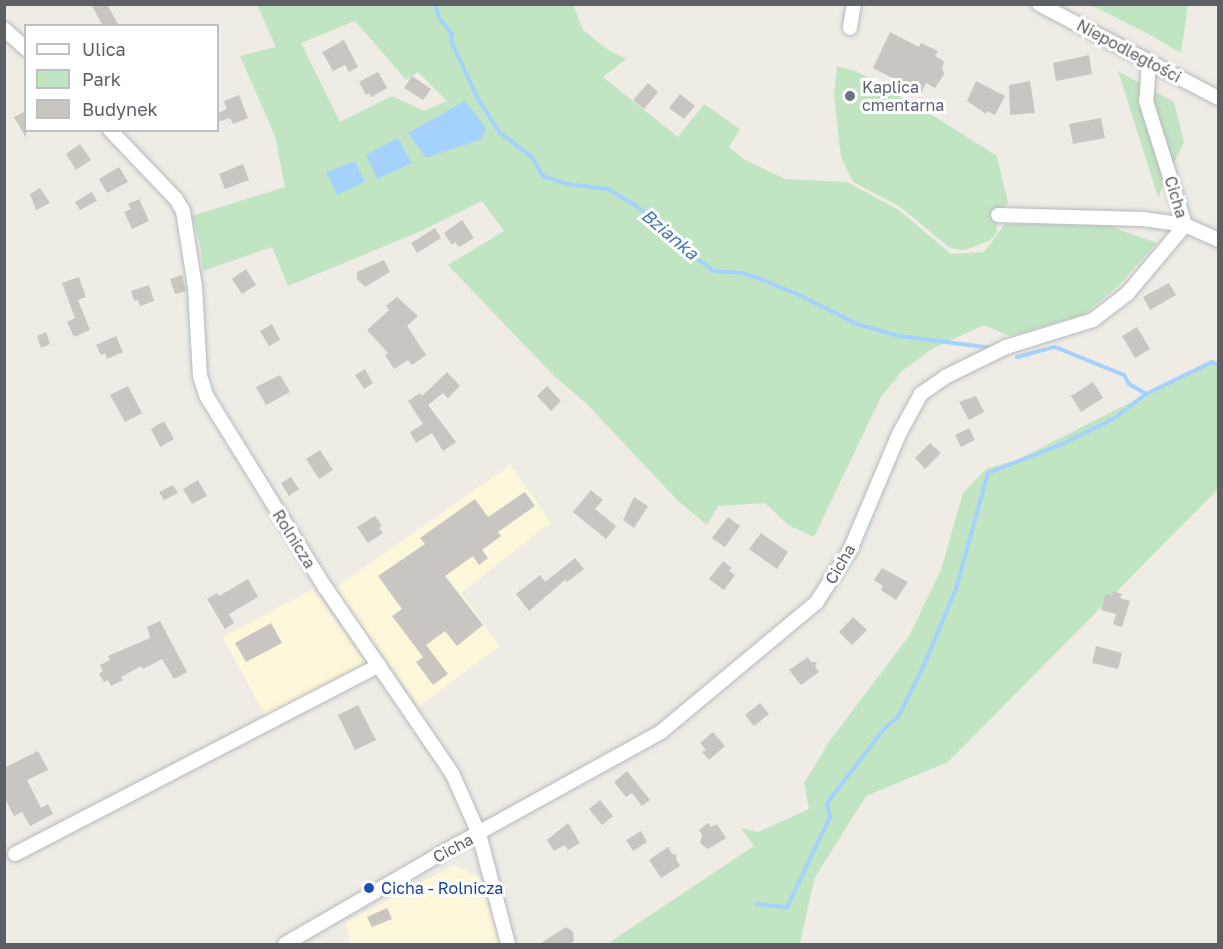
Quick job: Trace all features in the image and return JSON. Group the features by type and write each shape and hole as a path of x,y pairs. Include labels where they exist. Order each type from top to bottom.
{"street":[{"path":"850,28 854,4"},
{"name":"Niepodległości","path":"1039,4 1218,98"},
{"path":"4,29 24,47"},
{"name":"Cicha","path":"285,945 440,854 661,732 759,648 790,627 816,603 850,550 899,434 921,394 945,377 1006,348 1093,320 1128,293 1185,225 1146,101 1149,62"},
{"name":"Rolnicza","path":"112,132 176,199 183,211 195,287 201,376 207,397 325,587 452,773 479,834 508,945"},
{"path":"998,215 1143,219 1185,225 1218,240"},
{"path":"15,854 379,665"}],"shaded area":[{"path":"510,465 551,522 461,593 500,646 419,706 335,588"},
{"path":"313,589 366,664 363,673 269,723 223,637"},
{"path":"454,865 480,878 500,944 351,944 345,923"}],"green space":[{"path":"573,4 583,30 608,50 626,59 603,77 678,137 704,104 740,129 729,147 745,160 785,179 847,182 899,210 951,254 984,252 1005,224 1106,225 1157,243 1117,287 1083,315 1010,336 984,325 932,349 902,371 881,397 814,537 788,525 765,503 718,506 707,525 679,502 585,402 554,376 448,265 504,231 482,201 419,232 288,286 272,247 203,271 200,244 192,216 285,187 275,136 240,56 276,47 257,5","holes":["355,21 406,80 418,72 447,101 424,111 392,96 340,122 301,43"]},
{"path":"1091,5 1188,5 1181,53 1152,36"},
{"path":"837,66 856,71 997,156 1008,203 999,210 996,234 989,241 965,250 950,248 899,206 853,182 841,157 834,95"},
{"path":"1118,71 1174,102 1184,142 1158,197"},
{"path":"1212,361 1218,362 1218,489 948,762 866,796 814,879 800,944 607,944 754,846 741,828 758,832 809,809 804,783 831,739 909,636 941,570 963,493 986,469 1019,459"}],"water":[{"path":"465,101 486,128 482,139 426,158 408,133"},
{"path":"398,138 412,163 377,179 366,155"},
{"path":"355,161 365,182 337,195 326,172"}],"building":[{"path":"91,4 107,4 118,24 102,24"},
{"path":"890,32 919,47 921,43 938,51 935,56 944,61 942,68 944,74 935,88 926,83 921,93 873,68"},
{"path":"344,40 358,67 349,72 345,65 333,71 322,52"},
{"path":"1089,55 1092,74 1056,81 1053,63"},
{"path":"378,72 387,88 371,97 370,93 366,95 359,82"},
{"path":"412,76 431,89 423,100 404,88"},
{"path":"976,81 1005,96 995,115 987,111 986,114 967,101"},
{"path":"1030,81 1035,113 1010,115 1009,85"},
{"path":"648,83 658,92 644,109 633,100"},
{"path":"680,94 695,106 684,119 669,108"},
{"path":"239,95 248,118 233,124 230,118 219,122 219,113 227,109 224,101"},
{"path":"24,112 26,138 14,117"},
{"path":"1101,118 1105,138 1073,144 1069,124"},
{"path":"80,144 91,160 76,170 66,154"},
{"path":"243,164 249,180 225,189 219,174"},
{"path":"119,167 128,182 107,193 99,179"},
{"path":"40,188 50,203 36,210 30,194"},
{"path":"92,192 97,201 80,210 75,202"},
{"path":"139,199 149,221 132,229 124,212 131,209 128,204"},
{"path":"462,220 474,238 459,247 455,242 452,245 444,233"},
{"path":"435,228 441,238 417,253 411,243"},
{"path":"384,260 390,272 365,287 357,279 357,272"},
{"path":"246,269 256,285 242,294 232,279"},
{"path":"182,275 186,291 175,294 170,279"},
{"path":"79,277 86,297 78,300 90,330 74,337 67,322 75,318 62,283"},
{"path":"1169,283 1176,295 1150,310 1143,297"},
{"path":"149,285 154,301 140,306 138,300 134,301 131,291"},
{"path":"397,297 418,316 407,326 426,355 412,365 408,360 394,369 385,355 388,353 367,330 389,310 386,306"},
{"path":"272,324 280,340 269,346 260,331"},
{"path":"1137,327 1150,349 1135,358 1122,336"},
{"path":"46,332 50,344 41,348 37,336"},
{"path":"116,336 123,352 107,359 105,353 101,355 96,345"},
{"path":"365,369 373,383 364,389 355,375"},
{"path":"447,372 460,386 448,398 443,393 428,405 456,442 443,451 432,433 416,443 410,432 423,424 408,401 420,393 422,396"},
{"path":"280,375 290,392 266,405 256,387"},
{"path":"1093,382 1103,398 1081,412 1071,396"},
{"path":"128,386 142,413 125,422 110,395"},
{"path":"547,386 561,401 551,411 537,396"},
{"path":"976,396 984,412 969,420 959,402"},
{"path":"164,421 174,439 160,447 151,429"},
{"path":"969,428 975,440 961,447 955,435"},
{"path":"930,443 941,453 925,469 915,458"},
{"path":"320,450 333,470 319,479 306,459"},
{"path":"291,477 299,489 289,496 281,483"},
{"path":"198,480 207,496 192,504 183,489"},
{"path":"173,485 178,493 164,500 159,492"},
{"path":"591,490 603,500 595,509 616,526 606,539 573,512"},
{"path":"525,492 535,506 498,532 501,536 482,550 488,558 479,565 473,556 445,576 483,625 457,646 445,631 426,645 448,674 433,685 416,662 423,657 392,616 402,609 378,576 425,544 420,538 475,499 488,517"},
{"path":"634,497 648,506 634,528 623,520"},
{"path":"375,516 382,526 379,528 383,533 368,543 357,527"},
{"path":"728,517 740,526 725,547 712,538"},
{"path":"761,533 788,552 777,569 749,549"},
{"path":"575,558 584,569 567,582 565,580 529,611 516,594 540,575 545,582"},
{"path":"723,561 732,568 729,571 735,575 724,590 709,579"},
{"path":"882,568 908,582 896,600 881,590 883,586 874,580"},
{"path":"248,579 258,597 229,614 234,623 225,629 207,599 217,593 219,596"},
{"path":"1113,591 1122,594 1120,598 1130,601 1122,627 1113,624 1116,614 1101,610 1106,594 1112,596"},
{"path":"853,617 867,630 852,645 839,632"},
{"path":"160,621 187,672 174,679 162,659 143,669 141,666 121,677 123,680 111,686 108,680 104,682 99,674 103,671 100,665 110,660 108,656 150,638 147,627"},
{"path":"271,623 282,643 246,662 235,643"},
{"path":"1096,646 1122,653 1118,669 1092,663"},
{"path":"808,657 811,662 817,662 815,667 819,672 801,685 789,670"},
{"path":"760,703 769,714 754,726 745,715"},
{"path":"358,705 376,740 355,750 338,715"},
{"path":"713,732 725,746 709,760 702,752 706,750 700,743"},
{"path":"38,751 48,770 27,780 41,808 48,804 53,814 30,826 22,812 14,816 4,797 4,768"},
{"path":"627,771 650,800 642,806 632,793 626,797 614,782"},
{"path":"600,800 613,816 602,825 589,809"},
{"path":"568,823 580,843 568,850 565,845 554,851 547,840"},
{"path":"708,823 711,827 717,824 726,838 708,849 700,843 702,835 699,830"},
{"path":"641,831 647,842 633,851 626,840"},
{"path":"668,847 672,854 677,855 676,859 680,866 661,878 649,860"},
{"path":"387,908 392,919 372,927 367,917"},
{"path":"566,927 573,932 574,941 568,945 538,945"}],"waterway":[{"name":"Bzianka","path":"435,4 439,18 452,34 451,41 478,99 500,133 531,156 543,176 568,184 608,189 638,207 714,271 742,273 758,278 799,295 857,324 899,336 992,348"},
{"name":"Bzianka","path":"1017,357 1055,347 1124,375 1129,384 1146,394 1212,362 1218,365"},
{"path":"756,904 787,907 830,817 827,803 884,729 898,717 924,665 956,589 988,473 1060,445 1115,418 1146,394"}],"place":[{"name":"Kaplica cmentarna","path":"850,96"},
{"name":"Cicha - Rolnicza","path":"369,888"}]}
